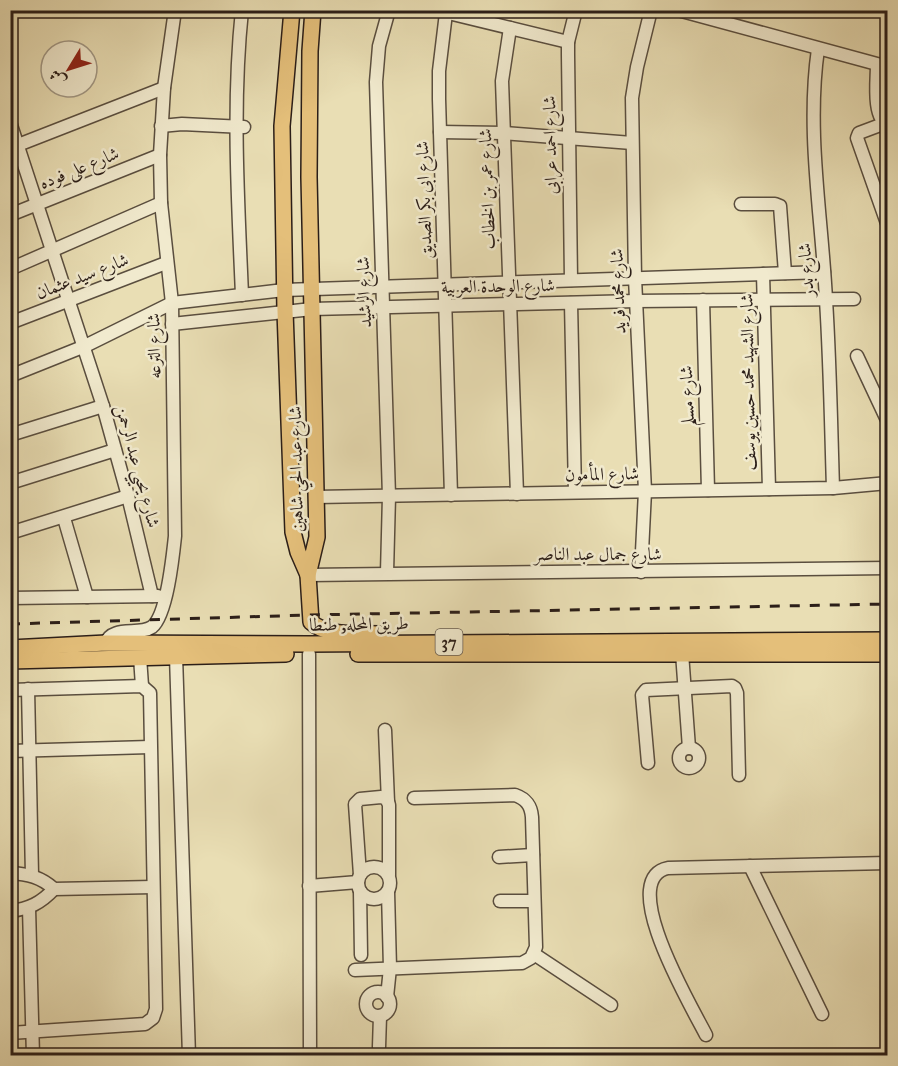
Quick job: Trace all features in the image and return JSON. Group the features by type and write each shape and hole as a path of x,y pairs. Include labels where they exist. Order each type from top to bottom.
{"main road":[{"name":"شارع عبد الحي شاهين","path":"292,10 282,126 284,290 293,532 298,552 308,575"},
{"name":"شارع عبد الحي شاهين","path":"308,575 317,537 311,290 310,51 313,10"},
{"path":"308,575 311,622 316,627 326,631 386,634 393,638 394,643"},
{"name":"طريق المحله, طنطا","path":"10,648 106,643 888,640"},
{"name":"طريق المحله, طنطا","path":"10,661 309,654 888,654"}],"street":[{"name":"شارع الترعه","path":"106,643 107,638 116,633 150,628 158,618 159,596 171,569 175,536 172,303 161,203 160,155 164,88 175,10"},
{"path":"242,10 237,56 242,295"},
{"name":"شارع الرشيد","path":"387,573 389,496 376,82 379,46 389,10"},
{"name":"شارع احمد عرابى","path":"571,280 568,42 576,10"},
{"name":"شارع محمد فريد","path":"641,572 645,491 635,278 632,143 634,83 651,10"},
{"path":"678,10 882,66 878,110 886,124 859,133 857,138 888,226"},
{"path":"441,12 568,42"},
{"name":"شارع ابى بكر الصديق","path":"441,12 440,132 451,495"},
{"name":"شارع عمر بن الخطاب","path":"510,28 502,81 502,133 517,494"},
{"name":"شارع بدر","path":"818,49 814,84 813,130 826,299 833,488"},
{"path":"16,153 164,88"},
{"name":"شارع يحيي عبد الرحمن","path":"10,122 16,153 37,204 85,346 159,596"},
{"path":"161,126 182,124 240,127"},
{"path":"440,132 502,133 632,143"},
{"name":"شارع على فوده","path":"10,214 160,155"},
{"path":"10,269 161,203"},
{"path":"741,204 780,206 785,273"},
{"name":"شارع سيد عثمان","path":"10,323 166,263"},
{"name":"شارع الوحدة العربية","path":"10,376 85,346 172,303 284,290 824,272"},
{"name":"شارع الشهيد محمد حسين يوسف","path":"763,274 769,489"},
{"name":"شارع الوحدة العربية","path":"172,324 312,309 636,301 854,299"},
{"name":"شارع مسلم","path":"703,300 708,490"},
{"path":"571,303 575,492"},
{"path":"857,356 888,422"},
{"path":"10,435 103,406"},
{"path":"10,483 115,450"},
{"name":"شارع المأمون","path":"316,497 833,488 888,483"},
{"path":"10,533 64,518 128,496"},
{"path":"64,518 87,597"},
{"name":"شارع جمال عبد الناصر","path":"308,575 888,568"},
{"path":"10,598 159,596"},
{"path":"682,653 689,748"},
{"path":"309,654 310,1056"},
{"path":"176,656 189,1056"},
{"path":"140,657 142,686"},
{"path":"10,690 142,686 150,693 156,1010 153,1018 145,1024 10,1033"},
{"path":"648,763 643,692 649,689 729,686 737,690 739,775"},
{"path":"28,689 32,875"},
{"path":"385,730 388,875 390,880 388,892 390,968 387,997 390,1003 389,1010 380,1016 369,1011 368,998 371,995 380,993 387,997"},
{"path":"10,751 150,747"},
{"path":"355,970 522,963 534,954 536,947 530,805 515,795 414,798"},
{"path":"361,955 356,804 360,799 381,797 388,802"},
{"path":"499,857 533,855"},
{"path":"706,1035 655,930 650,894 651,882 655,874 661,869 668,868 888,863"},
{"path":"388,875 374,866 369,867 359,882 363,896 374,900 388,892"},
{"path":"750,866 822,1014"},
{"path":"10,873 32,875 54,889 153,887"},
{"path":"309,886 359,882"},
{"path":"10,911 38,904 54,889"},
{"path":"500,901 534,901"},
{"path":"29,908 33,1056"},
{"path":"534,954 611,1005"},
{"path":"379,1047 380,1016"}],"railway":[{"path":"10,624 310,615 888,604"}]}
